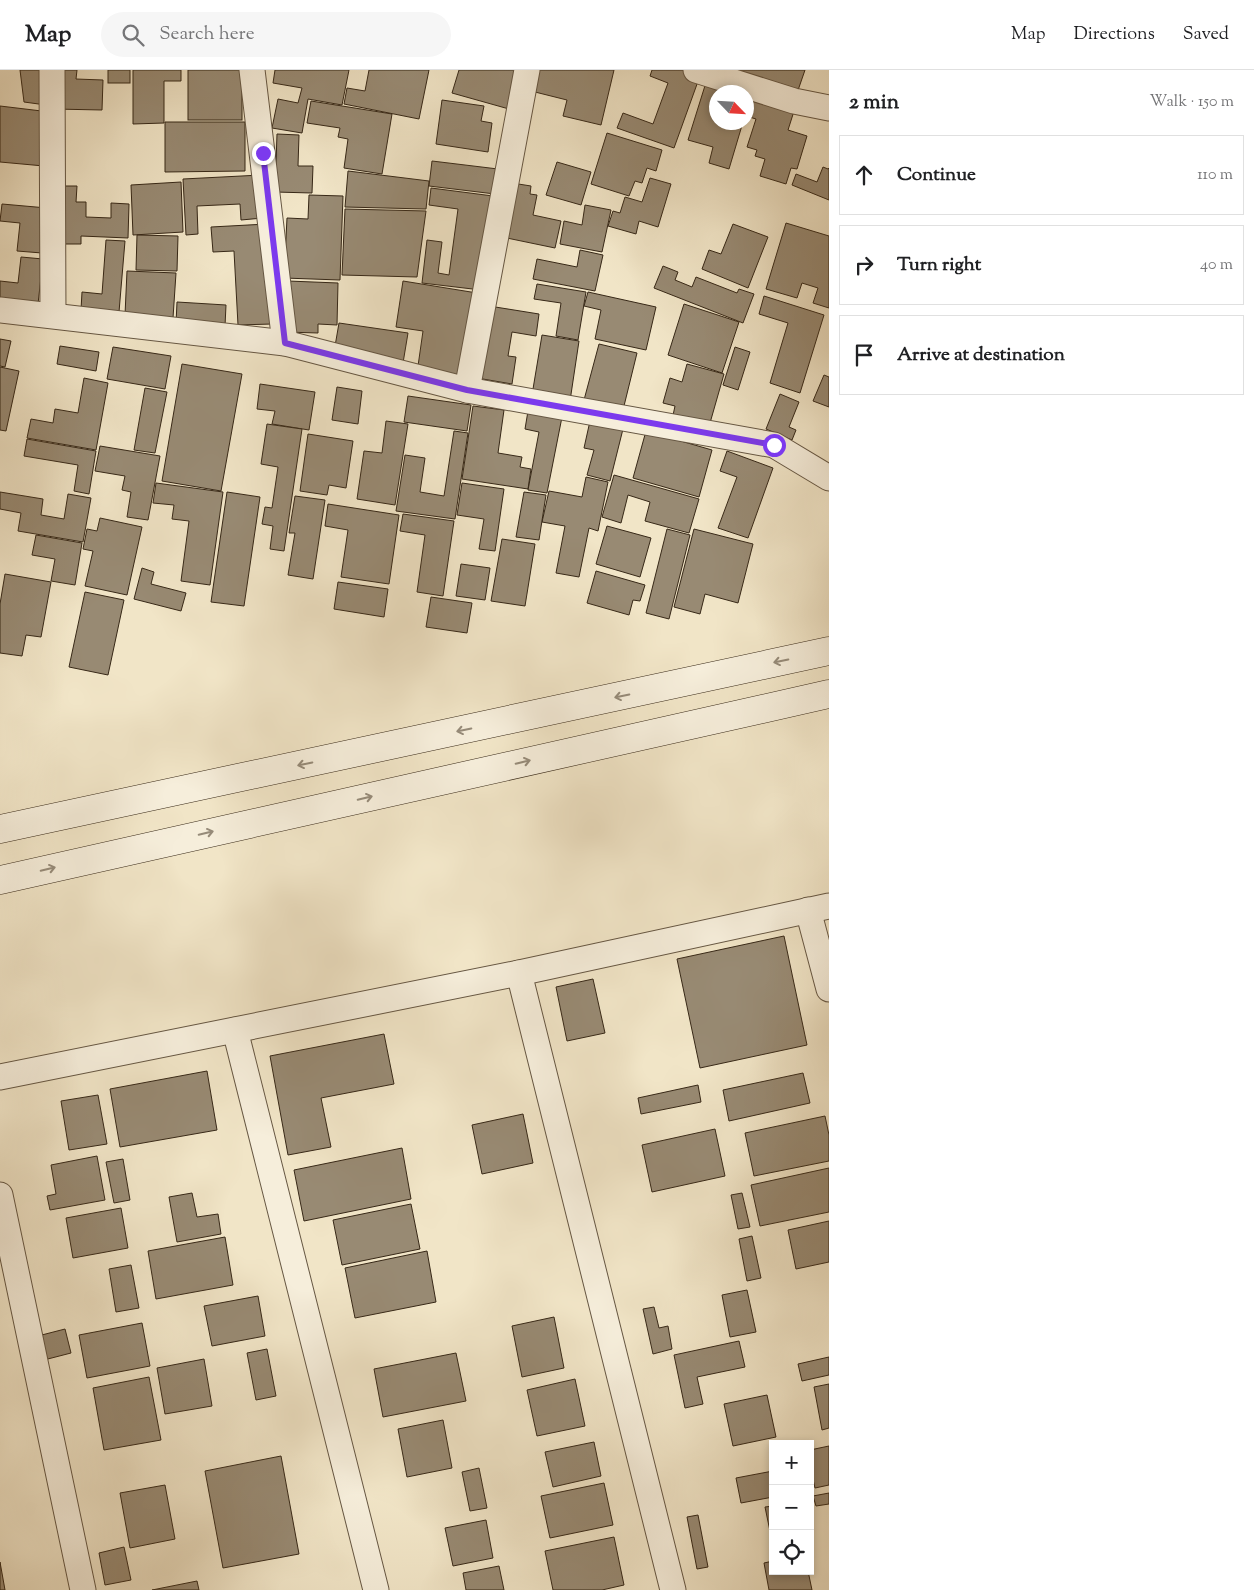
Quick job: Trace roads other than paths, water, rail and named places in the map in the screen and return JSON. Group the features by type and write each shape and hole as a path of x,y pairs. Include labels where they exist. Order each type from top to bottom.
{"main road":[{"path":"0,829 829,651"},
{"path":"0,880 829,694"}],"street":[{"path":"52,70 53,315"},
{"path":"252,70 285,343"},
{"path":"467,390 527,70"},
{"path":"696,70 794,101 829,108"},
{"path":"0,310 285,343 467,390 774,445 829,478"},
{"path":"0,1077 519,973 818,908 829,989"},
{"path":"519,973 673,1590"},
{"path":"235,1030 376,1590"},
{"path":"0,1195 83,1590"}]}
